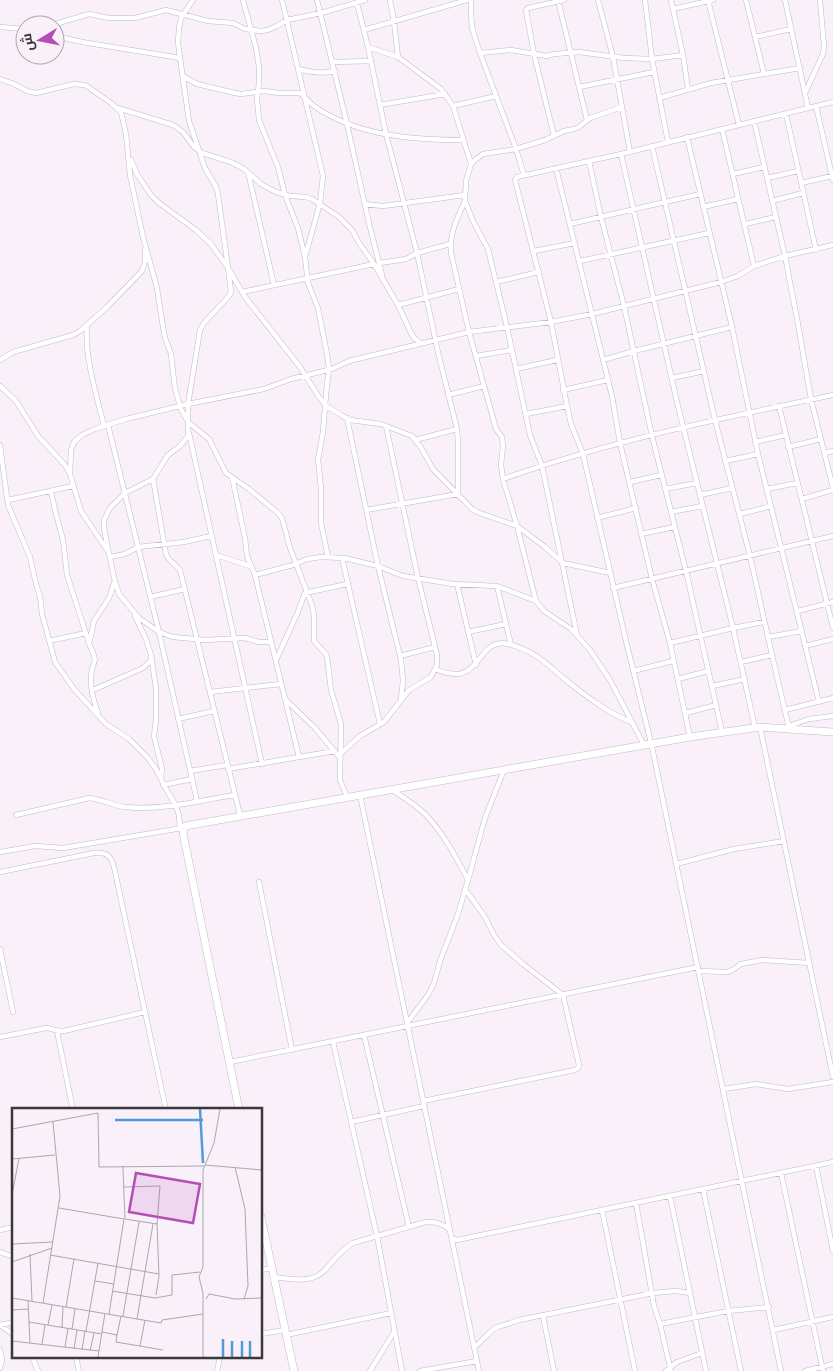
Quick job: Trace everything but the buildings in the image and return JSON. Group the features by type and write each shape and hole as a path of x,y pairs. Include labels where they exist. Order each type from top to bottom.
{"street":[{"path":"193,0 183,15 179,28 180,58 189,122 205,168 218,194 231,292 200,330 188,404 188,436 168,455 153,480 125,493 110,508 104,520 104,528 119,594 133,612 144,622 159,632 173,637 197,639 245,638 259,642 271,642"},
{"path":"243,0 259,67 257,105 259,120 278,167 285,195 295,219 305,257 310,289 318,308 329,370 324,432 318,460 322,488 321,523 328,557"},
{"path":"282,0 324,176 320,203 305,257"},
{"path":"318,0 377,264 414,338 421,344"},
{"path":"65,21 89,14 109,18 135,18 166,10 208,21 233,23 251,30 268,30 287,20 365,0"},
{"path":"390,0 398,57"},
{"path":"364,30 467,0"},
{"path":"471,0 472,28 524,175"},
{"path":"554,136 534,54 527,9 560,0 570,52 587,120"},
{"path":"598,0 613,57 630,152"},
{"path":"645,0 654,72 668,142"},
{"path":"672,0 688,89"},
{"path":"673,9 710,0 739,125"},
{"path":"746,0 764,74"},
{"path":"785,0 808,108"},
{"path":"805,94 822,54 823,38 820,0"},
{"path":"357,3 386,134 417,253 457,428 458,494"},
{"path":"0,27 15,28"},
{"path":"755,37 791,28"},
{"path":"65,38 180,58"},
{"path":"368,47 398,57 441,89 453,106 471,164"},
{"path":"480,53 511,50 548,56 580,52 613,57 652,59 683,55"},
{"path":"333,62 371,61"},
{"path":"659,98 711,83 800,68"},
{"path":"298,69 314,73 335,71"},
{"path":"579,87 654,72"},
{"path":"183,76 197,84 241,94 269,91 297,92 302,94 314,106 347,124 386,134 437,140 464,140"},
{"path":"0,79 36,94 74,84 85,85 117,108 173,125 183,132 200,152 231,162 248,171 266,187 285,195 306,197 320,203 348,224 377,264"},
{"path":"380,104 445,94"},
{"path":"453,106 496,96"},
{"path":"782,1371 724,1089 633,671 583,454 571,424 551,322 516,180 517,177 524,175 630,152 833,102"},
{"path":"622,106 593,116 576,128 564,131 546,140 516,149 483,154 479,157 471,164 466,180 465,198 454,226 450,244 469,332 496,429 502,437 501,465 503,479 536,600 544,611 571,629 590,650 610,680 631,722 648,744"},
{"path":"801,183 832,178 816,106"},
{"path":"117,108 124,123 130,175 157,288 162,327 171,354 175,389 180,406 188,422 208,439 224,470 280,515 314,616 314,641 326,654 327,658 331,690 341,724 340,780 347,797"},
{"path":"786,114 816,250"},
{"path":"754,121 798,324 811,400 832,476 833,489 802,499"},
{"path":"722,129 754,266"},
{"path":"687,138 732,327 755,442 819,702"},
{"path":"652,146 673,242 725,461 740,514 789,727"},
{"path":"826,151 833,149"},
{"path":"621,154 702,506 784,841 833,1077"},
{"path":"129,156 137,174 151,195 205,238 325,405 347,418 361,422 381,424 406,433 415,440 433,469 472,510 517,526 563,563 610,574"},
{"path":"589,161 722,732"},
{"path":"733,174 764,167"},
{"path":"556,168 608,380 641,534 670,643 690,737"},
{"path":"248,171 274,285"},
{"path":"767,178 798,171"},
{"path":"772,201 803,193"},
{"path":"570,224 700,194"},
{"path":"365,204 383,206 465,198"},
{"path":"465,198 473,221 488,249 530,435 542,466 577,635"},
{"path":"703,207 738,199"},
{"path":"745,224 776,217"},
{"path":"580,261 709,233"},
{"path":"534,251 575,242"},
{"path":"0,360 18,350 72,335 87,326 142,271 145,262 145,243"},
{"path":"242,292 308,277 406,259 417,253 450,244"},
{"path":"108,550 81,511 70,474 71,450 74,442 82,435 106,425 188,404 264,389 305,375 329,370 349,361 469,332 551,322 655,299 738,276 754,266 784,256 833,245"},
{"path":"496,282 539,272"},
{"path":"398,305 459,289"},
{"path":"87,326 85,340 94,387 125,493 198,801"},
{"path":"602,360 732,327"},
{"path":"476,356 512,350"},
{"path":"516,369 557,360"},
{"path":"672,378 704,371"},
{"path":"563,390 608,380"},
{"path":"0,386 16,401 38,436 61,460 70,474"},
{"path":"448,395 484,386"},
{"path":"503,479 620,443 750,412 833,395"},
{"path":"526,414 567,406"},
{"path":"779,406 833,628"},
{"path":"347,418 378,566 400,656 403,681 399,703"},
{"path":"340,756 360,736 388,717 413,686 431,677 437,661 386,426"},
{"path":"415,440 457,428"},
{"path":"188,429 262,764"},
{"path":"755,442 786,435"},
{"path":"788,447 821,439"},
{"path":"0,445 10,512 30,557 54,659 74,689 106,724 125,736 142,751 156,769 175,804 182,828 239,1108"},
{"path":"825,453 833,451"},
{"path":"725,461 758,454"},
{"path":"630,482 661,475"},
{"path":"232,477 247,556 255,575 299,757"},
{"path":"153,480 167,557 178,568 185,589 240,815"},
{"path":"665,489 697,483"},
{"path":"767,489 797,483"},
{"path":"8,500 73,486"},
{"path":"700,495 732,488"},
{"path":"51,490 63,540 71,591 95,658 90,675 92,690 100,716"},
{"path":"366,510 458,494"},
{"path":"671,512 702,506"},
{"path":"740,514 771,506"},
{"path":"597,518 636,508"},
{"path":"641,534 674,527"},
{"path":"110,557 124,554 138,547 212,536"},
{"path":"613,588 833,536"},
{"path":"216,555 250,566"},
{"path":"342,558 380,724"},
{"path":"255,575 296,564 307,559 342,558 378,566 403,576 457,584 497,586 536,600"},
{"path":"89,643 94,621 109,598 115,582"},
{"path":"276,660 296,618 304,593 347,584"},
{"path":"457,584 476,665"},
{"path":"497,586 512,645"},
{"path":"150,597 185,589"},
{"path":"798,611 833,602"},
{"path":"133,612 146,639 152,659 156,691 154,736 162,769 161,780"},
{"path":"670,643 764,622"},
{"path":"468,632 506,624"},
{"path":"768,637 802,631"},
{"path":"50,641 86,633"},
{"path":"805,646 833,640"},
{"path":"435,669 459,674 476,665 487,649 505,643 523,648 548,663 588,697 621,718 631,722"},
{"path":"400,656 435,647"},
{"path":"741,662 772,655"},
{"path":"92,690 143,668 152,659"},
{"path":"633,671 673,661"},
{"path":"678,678 708,671"},
{"path":"712,686 745,679"},
{"path":"210,692 281,684"},
{"path":"785,710 833,698"},
{"path":"285,699 308,720 340,756"},
{"path":"686,713 716,705"},
{"path":"178,720 214,711"},
{"path":"789,727 809,719 833,716"},
{"path":"0,852 35,846 63,848 182,828 188,824 648,744 757,727 789,727 833,733"},
{"path":"190,771 262,764 335,751"},
{"path":"407,1024 432,989 465,890 485,818 504,770"},
{"path":"163,785 192,779"},
{"path":"392,790 425,814 434,824 455,855 468,880"},
{"path":"16,815 89,798 126,807 153,807 235,795"},
{"path":"360,795 479,1371"},
{"path":"676,864 734,850 784,841"},
{"path":"0,872 94,853 106,854 110,857 114,867 166,1108"},
{"path":"259,882 292,1050"},
{"path":"351,1122 424,1103 578,1068 579,1065 563,995 502,945 494,935 485,917 465,890"},
{"path":"0,949 12,1012"},
{"path":"230,1062 333,1042 407,1024 698,969 728,972 741,964 762,960 809,963"},
{"path":"0,1037 46,1028 64,1031 145,1012"},
{"path":"57,1031 73,1108"},
{"path":"364,1035 409,1227"},
{"path":"333,1042 377,1236 402,1371"},
{"path":"724,1089 756,1084 788,1089 833,1082"},
{"path":"452,1238 458,1240 833,1162"},
{"path":"816,1166 833,1251"},
{"path":"781,1173 822,1369"},
{"path":"703,1189 741,1371"},
{"path":"670,1196 706,1371"},
{"path":"636,1203 654,1306 671,1369"},
{"path":"602,1210 635,1371"},
{"path":"274,1277 300,1280 316,1277 324,1271 342,1249 352,1244 426,1222 442,1224 450,1230"},
{"path":"263,1232 294,1371"},
{"path":"453,1245 458,1240"},
{"path":"0,1252 12,1256"},
{"path":"262,1270 272,1268"},
{"path":"474,1348 495,1328 519,1320 653,1293 676,1291 690,1293"},
{"path":"660,1324 728,1311 769,1307"},
{"path":"262,1334 286,1332 391,1313"},
{"path":"543,1316 554,1371"},
{"path":"773,1330 833,1317"},
{"path":"0,1325 12,1334"},
{"path":"370,1371 395,1332"},
{"path":"0,1350 2,1360 0,1368"},
{"path":"666,1371 683,1359 702,1353"},
{"path":"32,1358 38,1371"},
{"path":"76,1358 79,1371"},
{"path":"217,1371 220,1358"},
{"path":"420,1371 477,1361"},
{"path":"805,1371 822,1369 833,1364"}]}
